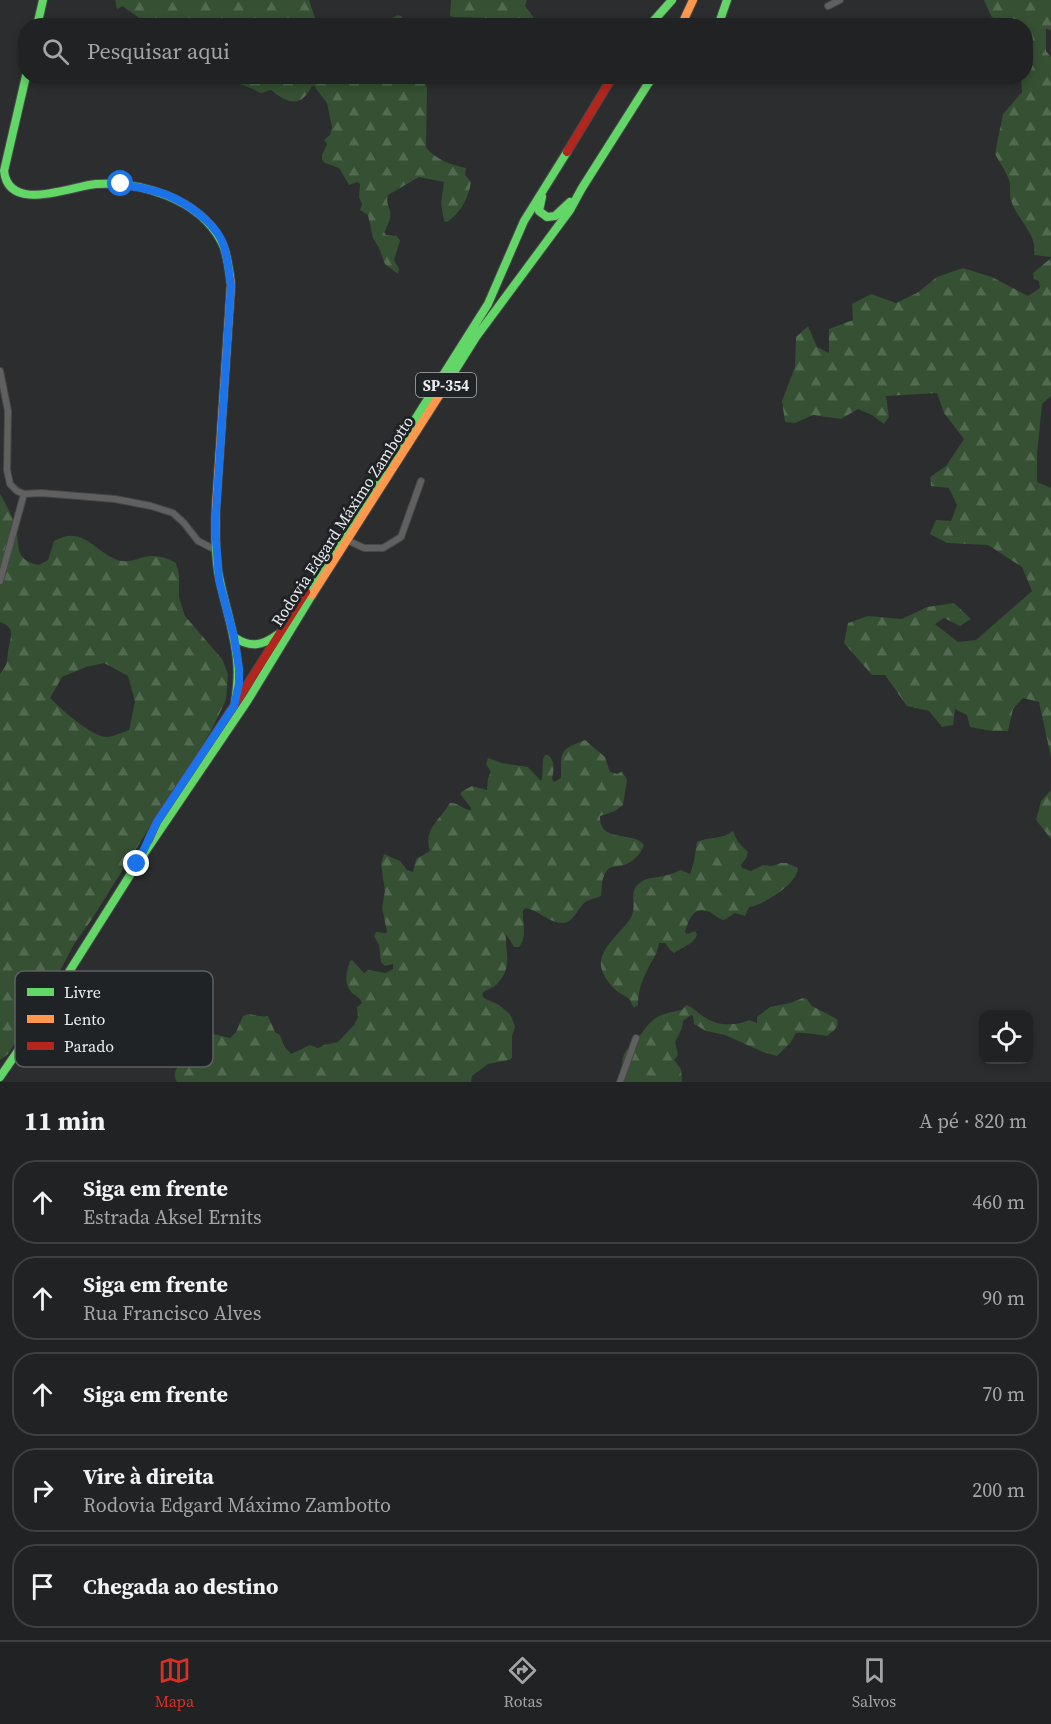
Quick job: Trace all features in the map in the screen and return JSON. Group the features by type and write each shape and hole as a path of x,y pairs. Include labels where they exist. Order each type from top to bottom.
{"main road":[{"path":"39,18 43,0"},
{"path":"656,18 672,0"},
{"path":"685,18 693,0"},
{"path":"721,18 727,0"},
{"path":"24,84 4,171 5,180 12,189 38,195 96,184 121,184 146,188 168,195 203,218 221,239 225,250 231,285 215,527 219,580 234,637 239,668 239,684 234,706"},
{"name":"Rodovia Edgard Máximo Zambotto","path":"137,864 157,822 234,706 488,304 524,221 608,84"},
{"name":"Rodovia Edgard Máximo Zambotto","path":"70,971 137,864 248,700 280,644 476,337 570,210 648,84"},
{"path":"549,181 539,207 541,215 545,217 551,218 556,215 582,188"},
{"path":"234,637 249,646 255,646 268,642 280,633"},
{"name":"Rodovia Edgard Máximo Zambotto","path":"0,1077 15,1055"},
{"path":"4,1082 11,1061"}],"street":[{"path":"828,6 840,0"},
{"path":"0,371 8,411 7,470 10,484 17,491 24,494 41,493 115,499 173,513 198,541 216,550"},
{"path":"347,540 364,548 383,548 401,537 421,481"},
{"path":"0,581 24,494"},
{"path":"620,1082 636,1038"}],"green space":[{"path":"115,0 309,0 315,18 139,18 123,6 117,9"},
{"path":"451,0 527,0 525,6 534,18 488,18 450,16"},
{"path":"984,0 1051,0 1051,31 1046,28 1046,51 1051,57 1051,257 1034,255 1033,241 1012,203 1009,180 995,154 1003,114 1022,92 1021,84 1033,84 1033,18 993,18"},
{"path":"240,84 426,84 426,148 444,161 466,168 465,175 471,182 466,199 460,210 447,222 444,221 441,203 444,182 419,177 388,195 390,216 384,232 386,235 397,236 400,241 394,260 399,269 398,274 385,264 373,238 368,215 360,210 362,204 359,197 360,184 357,182 349,185 339,168 322,160 327,144 324,140 330,135 332,127 327,103 314,86 299,101 289,101 271,90 261,93"},
{"path":"1051,258 1051,396 1042,404 1037,482 1051,488 1051,757 1039,702 1023,698 1013,709 1008,731 970,727 967,715 955,709 953,725 942,727 929,711 907,706 885,675 872,675 844,643 848,623 868,616 902,619 927,607 954,603 971,619 960,626 944,618 935,624 958,642 976,640 1032,591 1022,567 988,545 947,543 930,534 936,520 951,521 957,505 949,488 931,486 930,477 946,466 964,439 944,413 937,393 886,396 889,417 884,424 858,409 841,419 813,415 795,423 785,422 782,401 795,367 796,337 808,326 817,347 829,353 829,329 853,320 852,304 871,294 896,303 917,293 937,277 963,268 992,277 1028,296 1040,288 1039,281 1034,279 1033,273"},
{"path":"0,494 15,524 21,555 30,563 39,565 48,560 54,541 65,536 74,536 90,542 113,558 122,561 154,556 176,563 179,575 179,597 185,616 222,659 228,674 226,700 212,729 74,944 60,971 15,971 15,1043 8,1054 0,1060 0,674 7,663 11,634 11,630 0,622","holes":["104,663 128,676 135,702 129,730 106,737 92,732 76,721 50,698 62,677 86,667"]},
{"path":"585,740 605,757 610,772 618,774 622,771 627,780 623,805 615,811 600,816 601,825 611,834 633,838 644,845 639,854 630,862 608,870 602,881 601,896 584,903 570,921 557,922 526,908 523,910 524,929 522,943 519,947 514,947 506,934 507,965 503,977 496,985 482,994 484,998 499,1005 510,1014 515,1026 512,1036 512,1058 488,1064 472,1076 471,1082 177,1082 175,1076 178,1067 213,1067 213,1034 230,1038 236,1032 243,1016 246,1015 268,1016 275,1032 280,1035 284,1046 291,1054 310,1045 318,1048 338,1042 354,1025 358,1017 357,1007 362,1003 347,985 350,961 352,960 364,973 368,970 386,973 393,969 393,964 385,966 381,962 379,945 374,936 376,932 387,932 382,908 385,891 381,864 384,854 400,861 407,870 413,872 416,859 430,851 428,843 431,831 450,803 471,810 461,792 472,786 487,790 491,772 486,764 488,758 502,763 528,767 541,781 543,759 545,755 548,755 553,763 552,779 554,782 561,778 563,753 570,746"},
{"path":"1051,790 1051,839 1036,820 1041,801"},
{"path":"733,831 738,842 748,852 741,865 742,868 751,871 763,865 787,863 798,868 797,874 779,892 749,907 745,916 735,913 723,920 706,911 697,911 689,920 685,932 687,934 695,931 697,934 691,943 674,953 665,943 659,943 656,955 642,983 638,1005 634,1008 629,999 608,982 601,963 605,950 630,919 634,890 646,879 681,870 690,874 697,842 725,836"},
{"path":"803,998 807,999 812,1006 837,1019 837,1027 834,1031 827,1036 796,1033 791,1042 777,1056 725,1035 706,1031 694,1024 691,1015 683,1021 675,1042 678,1055 674,1060 681,1069 682,1082 617,1082 623,1079 622,1064 626,1051 649,1024 661,1015 682,1010 686,1005 716,1023 733,1024 749,1020 757,1023 757,1017 770,1007"}],"traffic: fast":[{"path":"39,18 43,0"},
{"path":"656,18 672,0"},
{"path":"721,18 727,0"},
{"path":"24,84 4,171 8,184 17,191 29,195 96,184 113,184 150,190 167,196 199,214 211,226 225,249 230,276"},
{"path":"444,388 476,337 570,210 648,84"},
{"path":"306,592 488,304 524,221 567,152"},
{"path":"542,197 539,211 547,217 555,216 570,202"},
{"path":"216,506 218,571 234,638 238,666 235,703"},
{"path":"70,971 137,864 248,700 312,595"},
{"path":"234,637 245,643 256,644 266,642 277,635"},
{"path":"0,1077 15,1055"}],"traffic: slow":[{"path":"685,18 693,0"},
{"path":"216,506 230,276"},
{"path":"312,595 444,388"}],"traffic: jam":[{"path":"567,152 608,84"},
{"path":"149,840 157,822 306,592"}],"route":[{"path":"121,184 146,188 168,195 203,218 221,239 228,260 231,285 215,527 219,580 234,637 239,684 234,706 157,822 137,864"}]}
